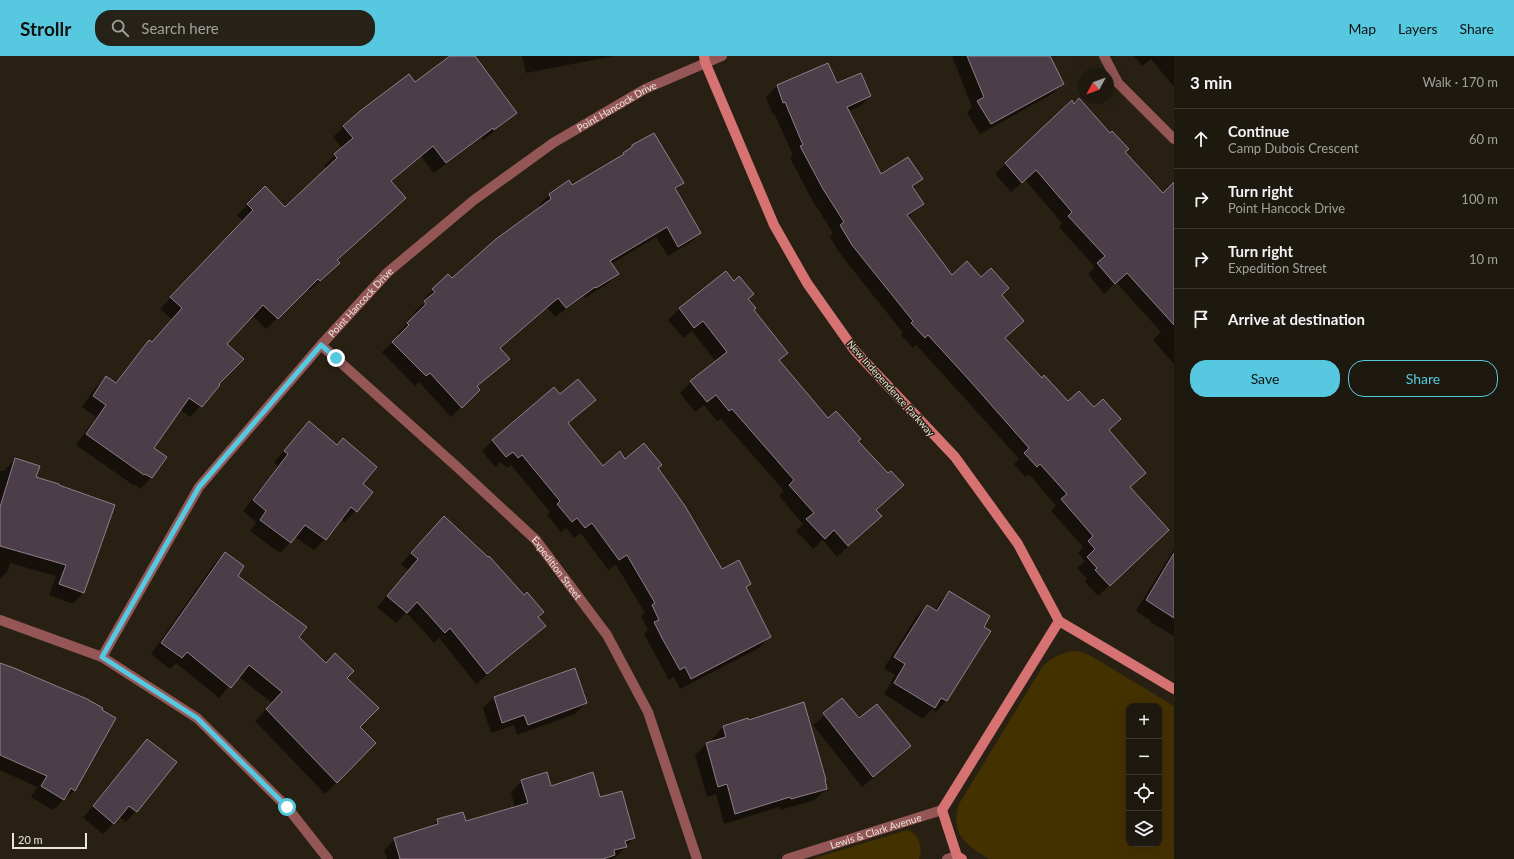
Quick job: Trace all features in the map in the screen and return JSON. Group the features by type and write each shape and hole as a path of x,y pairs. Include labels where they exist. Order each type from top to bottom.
{"street":[{"name":"Point Hancock Drive","path":"102,657 199,487 321,345 388,272 480,196 553,143 645,90 704,59 722,56"},
{"path":"1104,56 1118,83 1174,139"},
{"name":"New Independence Parkway","path":"704,59 774,225 807,283 855,351 955,458 1018,544 1059,622"},
{"name":"Expedition Street","path":"321,345 536,540 607,635 648,712 697,859"},
{"path":"0,620 102,657 197,718 287,807 328,859"},
{"path":"947,859 960,857 942,810 1059,622 1174,689"},
{"name":"Lewis & Clark Avenue","path":"787,859 942,810"}],"shaded area":[{"path":"1074,651 1091,656 1174,706 1174,859 989,859 967,844 958,831 957,815 959,804 1043,666 1050,660 1065,653"},
{"path":"907,830 914,834 919,842 921,851 919,859 812,859"}],"building":[{"path":"450,56 475,56 517,113 494,130 493,128 446,163 433,146 391,181 406,198 337,260 340,263 320,281 318,279 278,319 263,305 227,344 244,359 219,384 220,385 202,407 189,398 154,448 167,457 152,478 145,474 144,475 86,434 106,405 93,396 106,376 116,383 149,340 152,342 182,308 170,297 253,210 247,204 265,186 285,207 337,158 334,154 353,138 343,126 360,111 409,74 415,82"},
{"path":"967,56 1050,56 1064,84 991,124 977,101 984,97"},
{"path":"828,63 837,83 861,73 871,96 847,107 881,174 908,157 923,179 912,186 924,204 907,215 952,275 967,261 981,277 991,268 1009,288 1002,295 1024,321 1005,338 1042,378 1044,375 1068,401 1079,391 1094,407 1103,399 1121,419 1109,430 1146,473 1130,487 1169,530 1110,586 1095,570 1097,568 1087,557 1095,549 1088,541 1093,536 1061,499 1067,494 1040,464 1037,467 1024,453 1029,448 971,382 928,335 925,338 911,323 913,321 852,245 840,225 844,222 823,189 800,146 803,145 785,102 783,103 777,85"},
{"path":"1078,99 1078,104 1084,104 1110,133 1112,131 1129,149 1125,152 1163,193 1174,182 1174,325 1127,273 1115,284 1097,263 1105,256 1068,216 1072,212 1036,170 1022,183 1005,163 1072,100 1074,104"},
{"path":"654,133 684,183 675,188 701,233 678,247 667,227 610,261 619,274 596,288 595,287 566,308 558,298 500,348 510,359 477,386 480,390 462,408 430,373 426,376 392,342 409,325 407,323 426,304 424,301 435,292 432,289 448,274 452,278 496,239 551,199 549,194 569,180 572,185 624,154 623,153 632,147 632,145"},
{"path":"726,271 734,281 739,276 754,294 748,299 756,308 754,310 788,353 779,360 828,418 836,411 861,439 858,441 888,473 891,471 904,485 876,510 882,516 848,546 834,530 825,539 806,519 814,513 789,485 794,480 732,409 729,411 716,395 707,402 690,381 727,352 703,321 694,328 679,308"},
{"path":"578,379 596,400 568,423 603,466 620,451 625,459 644,443 662,465 658,468 685,506 722,569 739,560 751,584 746,587 771,637 691,679 685,667 680,670 662,638 654,622 659,620 652,605 655,603 627,555 619,560 592,523 585,528 577,518 572,522 557,504 560,501 522,455 518,458 513,452 506,457 492,440 554,387 560,394"},
{"path":"309,421 337,445 343,438 377,467 363,484 373,492 357,512 351,507 326,540 305,525 291,543 260,520 266,511 253,500 288,454 284,451"},
{"path":"15,458 40,466 36,477 115,505 84,593 59,584 66,565 0,546 0,507"},
{"path":"444,516 488,557 489,556 524,595 527,592 544,612 538,617 546,626 487,674 450,628 445,633 417,602 407,613 387,596 418,559 411,553"},
{"path":"225,552 244,566 238,576 307,627 299,637 326,663 335,653 354,671 347,678 379,708 360,727 376,743 337,783 266,709 282,692 249,665 231,688 187,652 182,658 161,643"},
{"path":"1174,553 1174,618 1146,600"},
{"path":"949,591 990,616 984,627 991,631 947,701 941,698 935,708 894,683 905,664 894,657 927,605 937,611"},
{"path":"0,663 87,699 103,708 102,710 116,718 75,791 71,788 64,800 41,786 47,776 0,755"},
{"path":"575,668 587,703 528,725 524,715 502,723 494,697"},
{"path":"842,698 859,718 877,704 911,746 873,777 823,713"},
{"path":"804,702 826,780 827,789 791,799 790,797 735,814 727,784 718,787 706,743 726,737 723,726 748,718 749,720"},
{"path":"147,739 177,762 137,812 129,806 114,824 93,806"},
{"path":"547,772 551,786 593,772 600,797 622,791 635,838 625,841 627,847 614,850 615,855 603,859 400,859 394,838 438,824 437,819 463,812 466,821 528,803 521,780"}],"route":[{"path":"287,807 197,718 102,657 199,487 321,345 336,358"}]}
